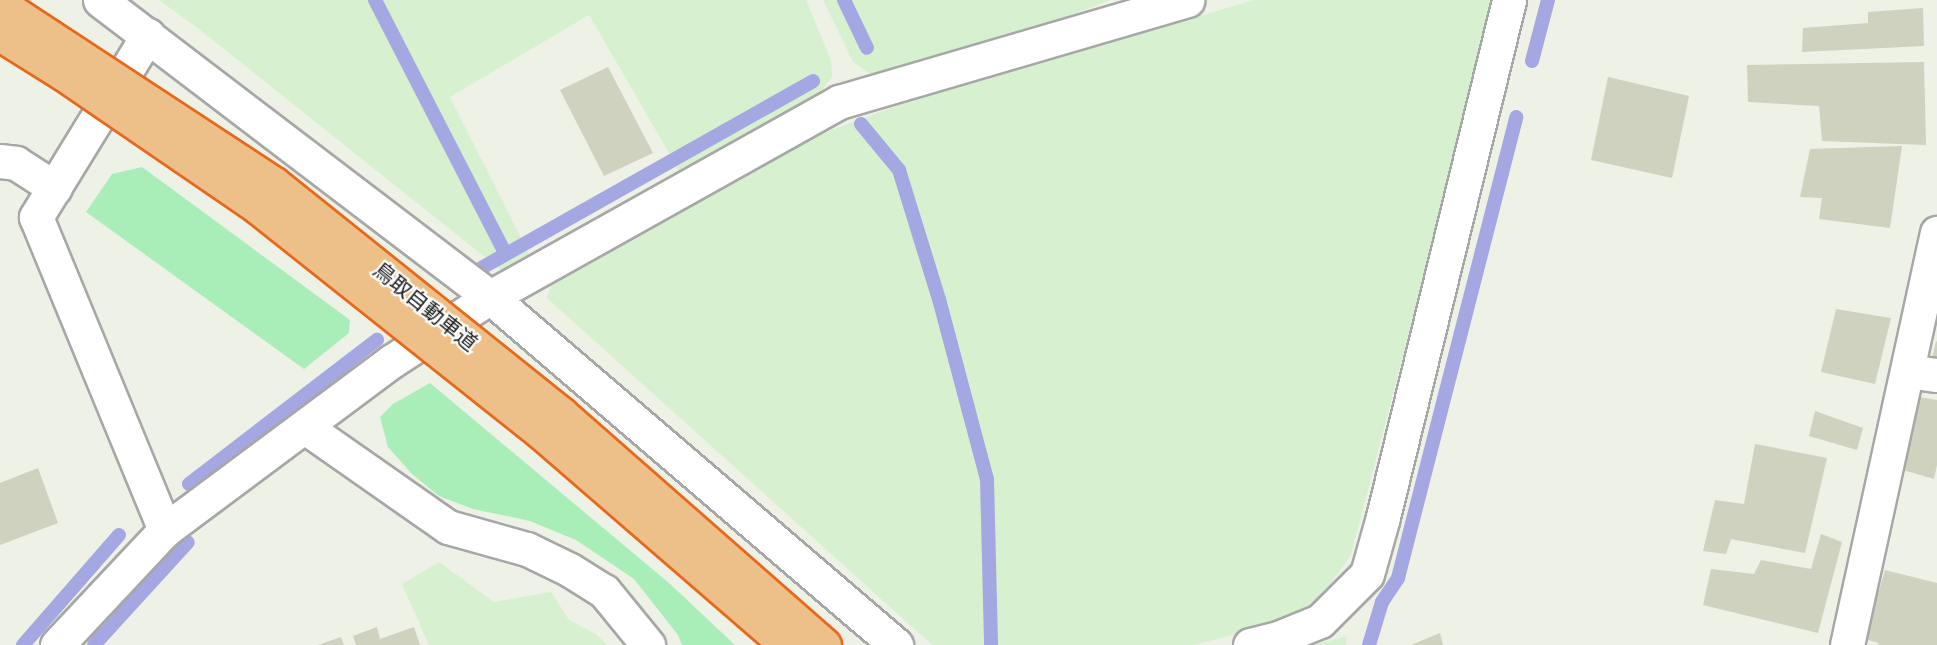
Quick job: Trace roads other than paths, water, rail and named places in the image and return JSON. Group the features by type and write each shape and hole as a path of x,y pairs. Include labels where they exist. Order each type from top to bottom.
{"highway":[{"name":"鳥取自動車道","path":"0,4 274,184 561,414 824,645"},
{"name":"鳥取自動車道","path":"0,32 258,207 541,432 788,645"}],"street":[{"path":"0,32 18,0"},
{"path":"99,0 490,297 896,645"},
{"path":"57,645 165,530 392,361 490,297 839,102 1187,0"},
{"path":"1250,645 1278,638 1320,621 1367,574 1383,517 1509,0"},
{"path":"148,35 36,217 165,530"},
{"path":"0,161 16,163 55,188"},
{"path":"1847,645 1923,373 1937,233"},
{"path":"305,427 448,527 527,549 570,570 604,591 648,645"}],"waterway":[{"path":"375,0 505,253"},
{"path":"844,0 867,48"},
{"path":"1532,61 1548,0"},
{"path":"469,275 813,81"},
{"path":"1369,645 1382,602 1398,578 1516,117"},
{"path":"861,124 899,170 939,299 987,479 991,645"},
{"path":"189,484 377,340"},
{"path":"23,645 119,535"},
{"path":"94,645 188,542"}]}
